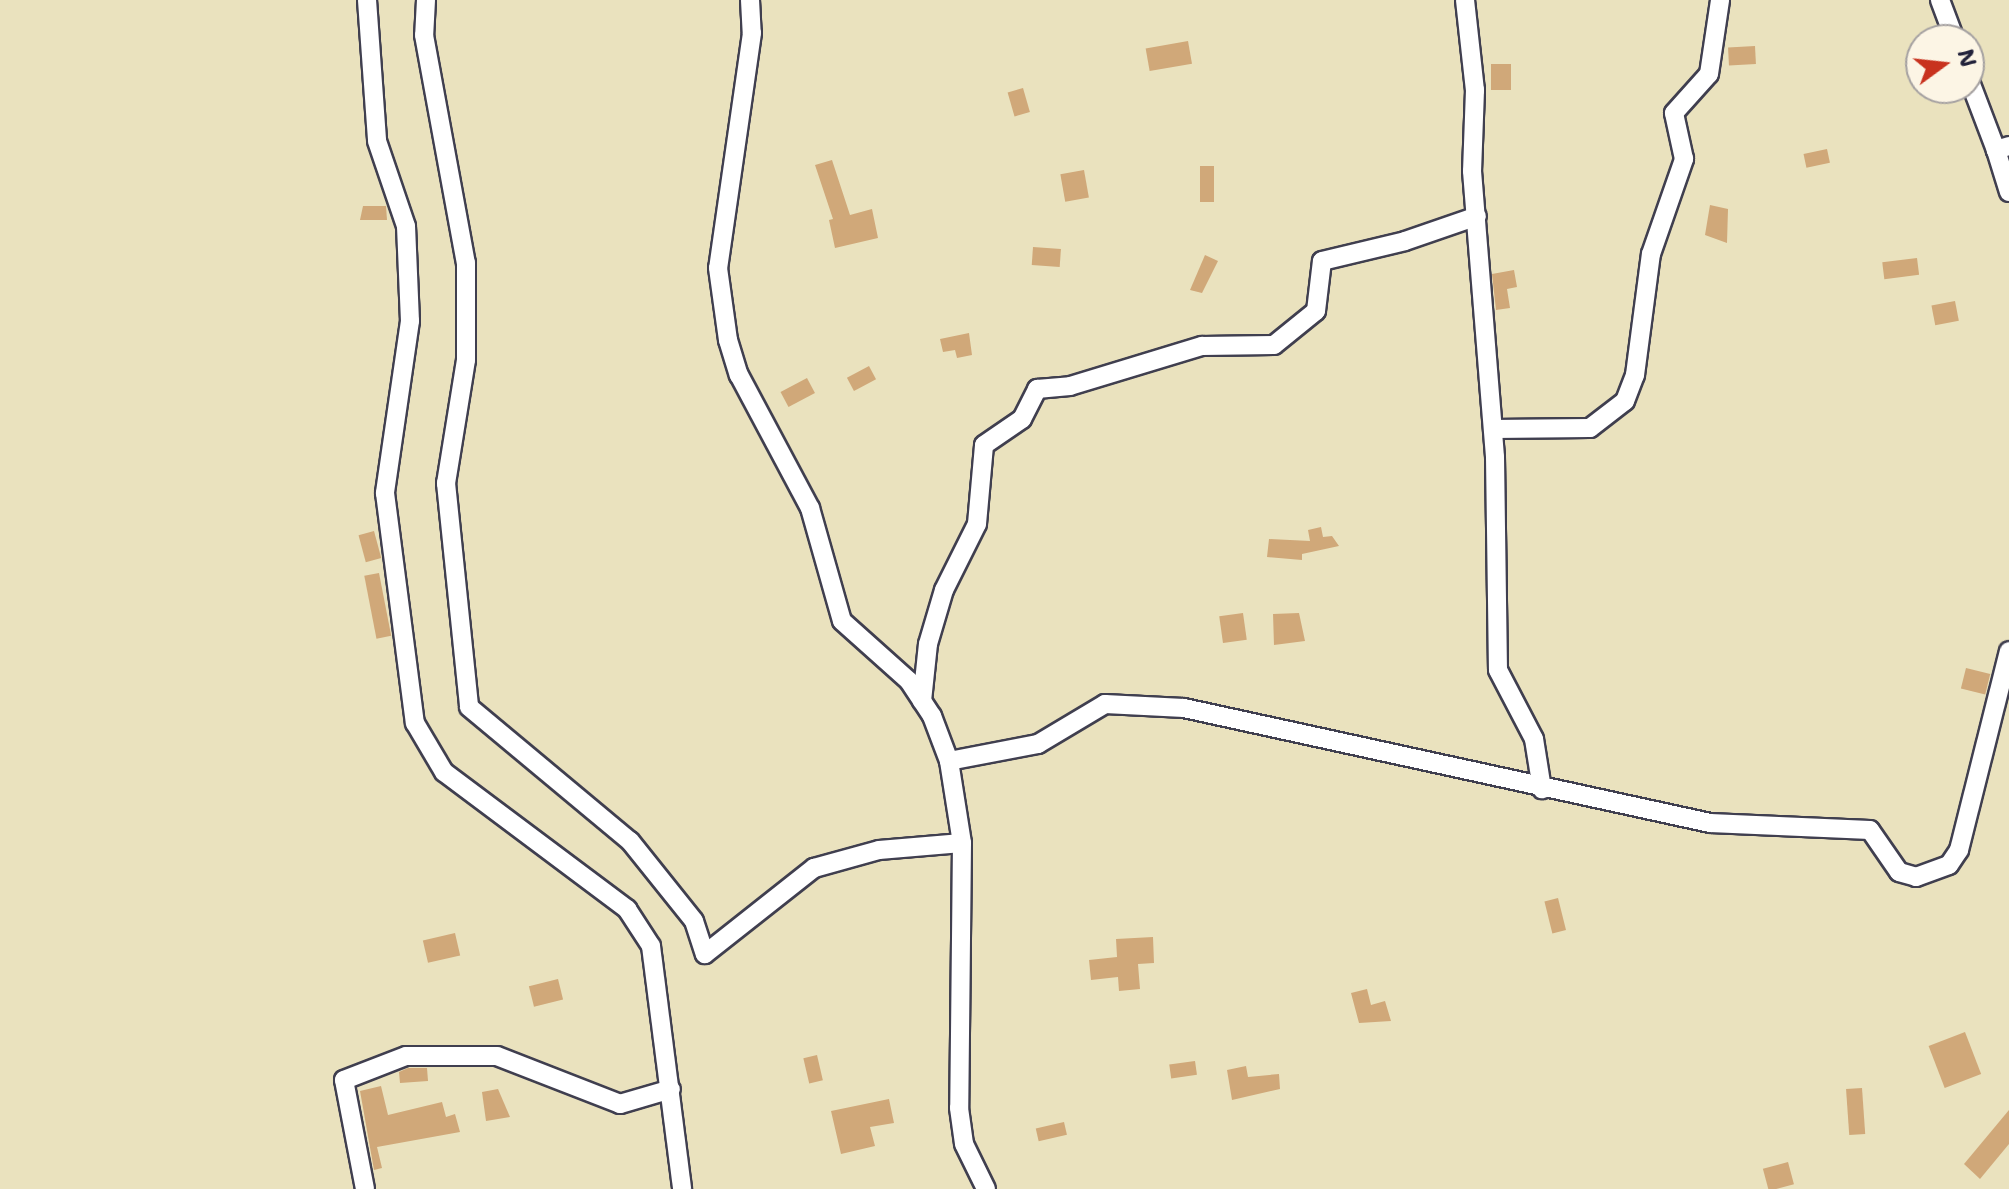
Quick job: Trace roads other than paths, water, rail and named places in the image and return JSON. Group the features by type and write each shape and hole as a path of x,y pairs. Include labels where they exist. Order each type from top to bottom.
{"street":[{"path":"367,0 377,141 406,226 410,321 385,493 415,723 444,772 627,909 651,946 682,1189"},
{"path":"426,0 424,35 466,263 466,360 446,483 469,707 630,841 694,921 705,954 814,868 879,850 962,843"},
{"path":"750,0 752,33 718,268 728,340 739,375 810,508 842,621 909,681 922,701 949,761 962,843 959,1108 964,1144 986,1189"},
{"path":"1465,0 1475,90 1472,171 1493,429 1498,670 1534,739 1542,789"},
{"path":"1493,429 1590,428 1625,401 1638,361 1651,254 1684,159 1674,113 1709,74 1720,0"},
{"path":"1940,0 1949,24"},
{"path":"1981,104 2002,148 2009,192"},
{"path":"922,701 928,644 940,603 977,524 984,445 1022,419 1037,389 1070,386 1202,346 1274,345 1316,311 1322,261 1405,241 1477,216"},
{"path":"949,761 1038,744 1064,733 1094,706 1121,704 1184,708 1254,721 1542,789 1710,823 1870,830 1899,872 1916,877 1932,874 1949,865 1959,850 2009,651"},
{"path":"365,1189 344,1080 406,1056 497,1056 620,1104 671,1089"}]}
